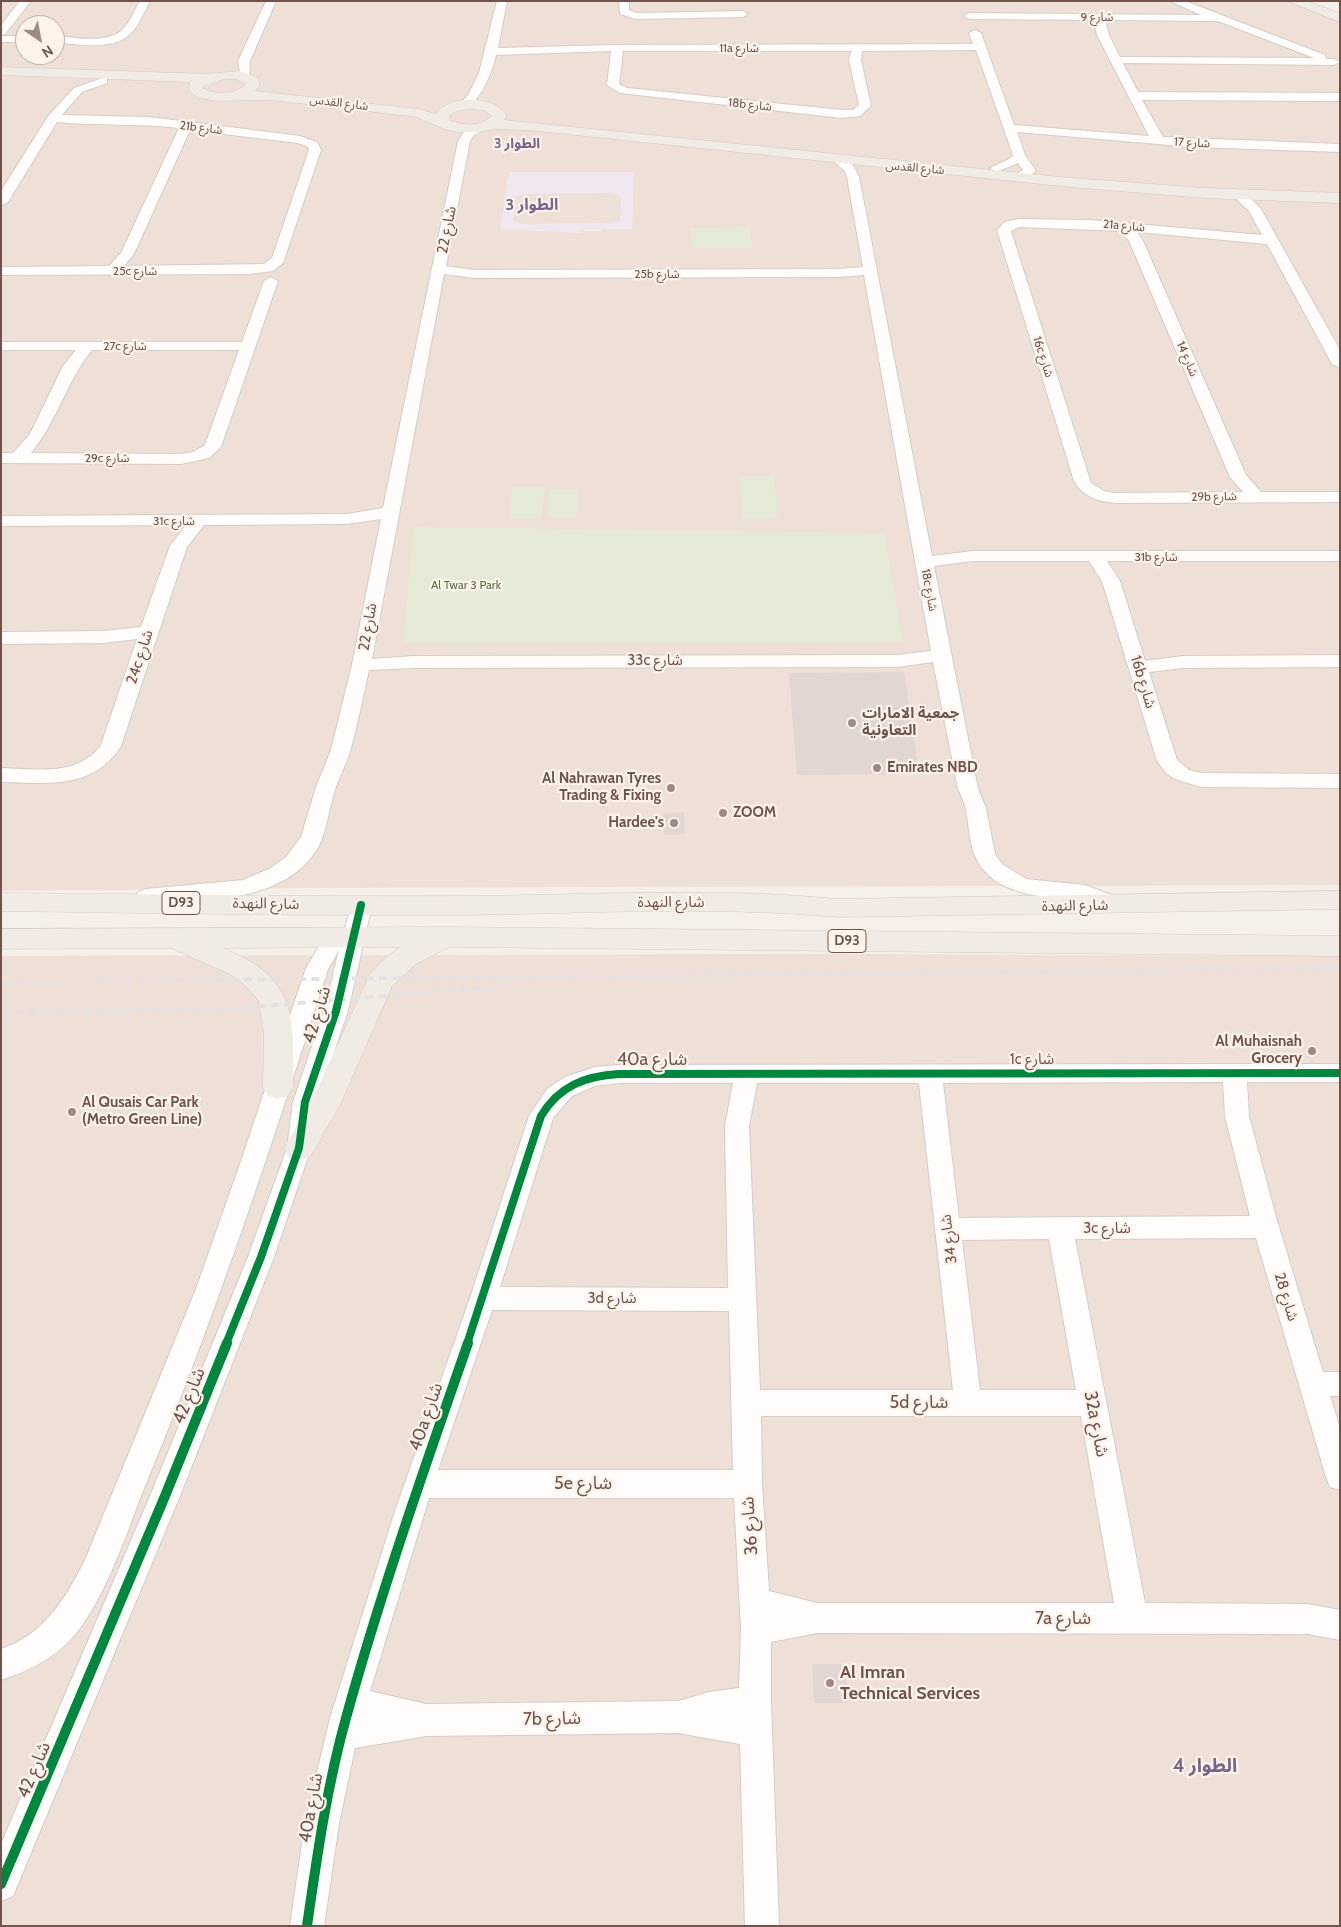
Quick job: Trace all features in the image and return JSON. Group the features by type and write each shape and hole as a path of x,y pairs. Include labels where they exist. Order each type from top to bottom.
{"main road":[{"path":"1293,1 1339,12"},
{"path":"1316,1 1339,12"},
{"path":"1,72 207,78"},
{"name":"شارع القدس","path":"207,78 224,75 249,79 291,91 426,107 481,106 492,118 528,126 838,160 1024,174 1302,190 1340,190"},
{"path":"1,78 72,86 103,81 172,85 196,90 196,84 207,78"},
{"path":"234,95 249,90 249,79"},
{"name":"شارع القدس","path":"196,90 211,96 272,96 408,112 426,115 463,128 492,118 527,120 996,168 1024,174 1238,194 1340,198"},
{"path":"445,123 442,114 458,107"},
{"path":"1238,194 1246,191 1291,192 1302,190"},
{"name":"شارع النهدة","path":"1,939 170,938 352,926 396,921 725,917 837,908 1340,900"},
{"name":"شارع النهدة","path":"1,902 55,902 352,926 449,937 1340,946"},
{"path":"299,1148 325,1105 380,981 392,966 408,954 449,937"},
{"path":"170,938 232,964 253,975 264,984 273,1000 277,1015 278,1088"}],"street":[{"path":"15,37 2,35 26,1"},
{"path":"65,40 103,40 119,37 125,34 145,1"},
{"path":"224,75 244,62 271,1"},
{"path":"458,107 472,99 476,91 493,50 502,1"},
{"path":"624,1 624,12 636,16 713,15 743,18 742,1"},
{"path":"1175,1 1333,62"},
{"name":"شارع 9","path":"981,48 968,13 1002,17 1097,21 1213,16"},
{"path":"1097,21 1154,137"},
{"name":"11a شارع","path":"493,50 615,52 746,48 845,48"},
{"name":"18b شارع","path":"615,52 613,85 624,91 842,114 856,113 864,109 856,54 845,48"},
{"path":"856,54 981,48 1024,174"},
{"path":"244,62 249,79"},
{"path":"1117,62 1333,62"},
{"path":"1,202 72,86"},
{"path":"445,123 464,141 469,133 492,118 476,91"},
{"path":"1135,98 1340,97"},
{"name":"21b شارع","path":"52,121 142,121 184,132 199,128 300,140 310,143 314,147 313,157 278,260 270,274"},
{"name":"شارع 17","path":"1010,130 1340,148"},
{"path":"119,271 184,132"},
{"name":"شارع 22","path":"55,902 229,891 248,887 279,873 299,857 311,840 326,787 341,750 362,661 388,520 464,141"},
{"path":"996,168 1013,162 1019,155"},
{"path":"838,160 849,168 853,177 863,169 881,164"},
{"name":"18c شارع","path":"853,177 943,661 985,855 988,862 1001,874 1031,888 1086,893 1118,905"},
{"path":"1238,194 1254,209 1340,364"},
{"path":"1254,209 1260,201 1273,196"},
{"name":"21a شارع","path":"1010,225 1064,222 1126,227"},
{"name":"16c شارع","path":"1010,225 1005,228 1004,232 1082,481 1089,490"},
{"name":"شارع 14","path":"1126,227 1139,234 1238,477 1239,497"},
{"name":"21a شارع","path":"1139,234 1268,237"},
{"name":"25c شارع","path":"1,271 250,270 270,274"},
{"name":"25b شارع","path":"438,273 870,274"},
{"path":"248,346 270,274"},
{"name":"27c شارع","path":"1,346 248,346"},
{"path":"18,458 37,436 81,346"},
{"name":"29c شارع","path":"1,458 187,458 204,454 211,450 248,346"},
{"path":"35,458 37,436"},
{"name":"شارع 14","path":"1238,477 1256,497"},
{"name":"29b شارع","path":"1089,490 1111,498 1340,497"},
{"name":"31c شارع","path":"1,521 388,520"},
{"name":"24c شارع","path":"1,775 72,774 96,765 111,746 146,638 179,546 180,521"},
{"name":"24c شارع","path":"179,546 198,521"},
{"name":"31b شارع","path":"923,556 1340,556"},
{"name":"16b شارع","path":"1095,557 1111,581 1167,761 1171,767 1185,777 1210,781 1340,781"},
{"name":"16b شارع","path":"1111,581 1113,557"},
{"path":"1,638 146,638"},
{"name":"33c شارع","path":"362,661 943,661"},
{"path":"1137,661 1340,662"},
{"name":"شارع 42","path":"1,1665 15,1661 44,1643 68,1620 86,1591 146,1452 214,1276 317,968 352,926"},
{"name":"شارع 42","path":"1,1884 178,1464 261,1257 299,1148 305,1102 336,1011 352,926"},
{"name":"شارع 28","path":"1210,1073 1225,1101 1237,1116"},
{"name":"شارع 28","path":"1235,1073 1237,1116 1266,1227 1340,1477"},
{"name":"1c شارع","path":"735,1075 1340,1073"},
{"name":"شارع 34","path":"930,1074 968,1403"},
{"name":"40a شارع","path":"307,1926 322,1823 351,1702 419,1484 483,1298 541,1116 548,1103 558,1092 571,1083 602,1075 735,1075"},
{"name":"شارع 36","path":"735,1075 747,1403 748,1484 756,1616 755,1716 762,1926"},
{"name":"3c شارع","path":"948,1229 1266,1227"},
{"name":"32a شارع","path":"1060,1229 1132,1618"},
{"name":"3d شارع","path":"483,1298 742,1300"},
{"path":"1312,1384 1340,1384"},
{"name":"5d شارع","path":"747,1403 1092,1403"},
{"name":"5e شارع","path":"419,1484 748,1484"},
{"name":"7a شارع","path":"1308,1619 1340,1611"},
{"name":"7a شارع","path":"756,1616 788,1625 817,1618 1308,1619 1340,1625"},
{"name":"7b شارع","path":"351,1702 426,1720"},
{"name":"7b شارع","path":"342,1734 426,1720 678,1717 708,1724 755,1716"}],"shaded area":[{"name":"الطوار 3","path":"1,1 1290,1 1340,20 1340,885 317,888 1,891"},
{"path":"509,172 634,172 632,229 602,229 601,231 582,231 581,233 500,229","holes":["613,193 621,197 620,220 612,223 521,224 513,220 516,196 524,194"]},
{"name":"الطوار 4","path":"823,954 1340,956 1340,1926 1,1926 1,956"}],"green space":[{"path":"750,227 752,248 693,248 690,228"},
{"path":"739,476 774,476 777,518 743,519"},
{"path":"513,487 545,487 541,519 509,519"},
{"path":"549,489 579,489 576,517 548,517"},
{"name":"Al Twar 3 Park","path":"414,527 884,533 903,642 403,643"}],"building":[{"name":"جمعية الامارات التعاونية","path":"904,672 919,774 797,775 789,673"},
{"name":"Hardee's","path":"684,812 685,834 664,835 663,813"},
{"name":"Al Imran Technical Services","path":"812,1664 845,1664 848,1703 814,1703"}],"railway":[{"path":"1,982 1340,969"},
{"path":"1,1012 229,1009 515,985"}],"cycle path":[{"path":"1,1884 165,1496 261,1257 299,1148 305,1102 336,1011 361,905"},
{"path":"307,1926 322,1823 346,1718 410,1511 483,1298 541,1116 555,1096 573,1083 584,1079 619,1074 1340,1073"}],"place":[{"name":"جمعية الامارات التعاونية","path":"852,723"},
{"name":"Emirates NBD","path":"877,768"},
{"name":"Al Nahrawan Tyres Trading & Fixing","path":"671,788"},
{"name":"ZOOM","path":"723,813"},
{"name":"Hardee's","path":"674,823"},
{"name":"Al Muhaisnah Grocery","path":"1312,1051"},
{"name":"Al Qusais Car Park (Metro Green Line)","path":"72,1112"},
{"name":"Al Imran Technical Services","path":"830,1683"}],"district":[{"name":"الطوار 3","path":"517,144"},
{"name":"الطوار 3","path":"532,205"},
{"name":"الطوار 4","path":"1205,1766"}]}
